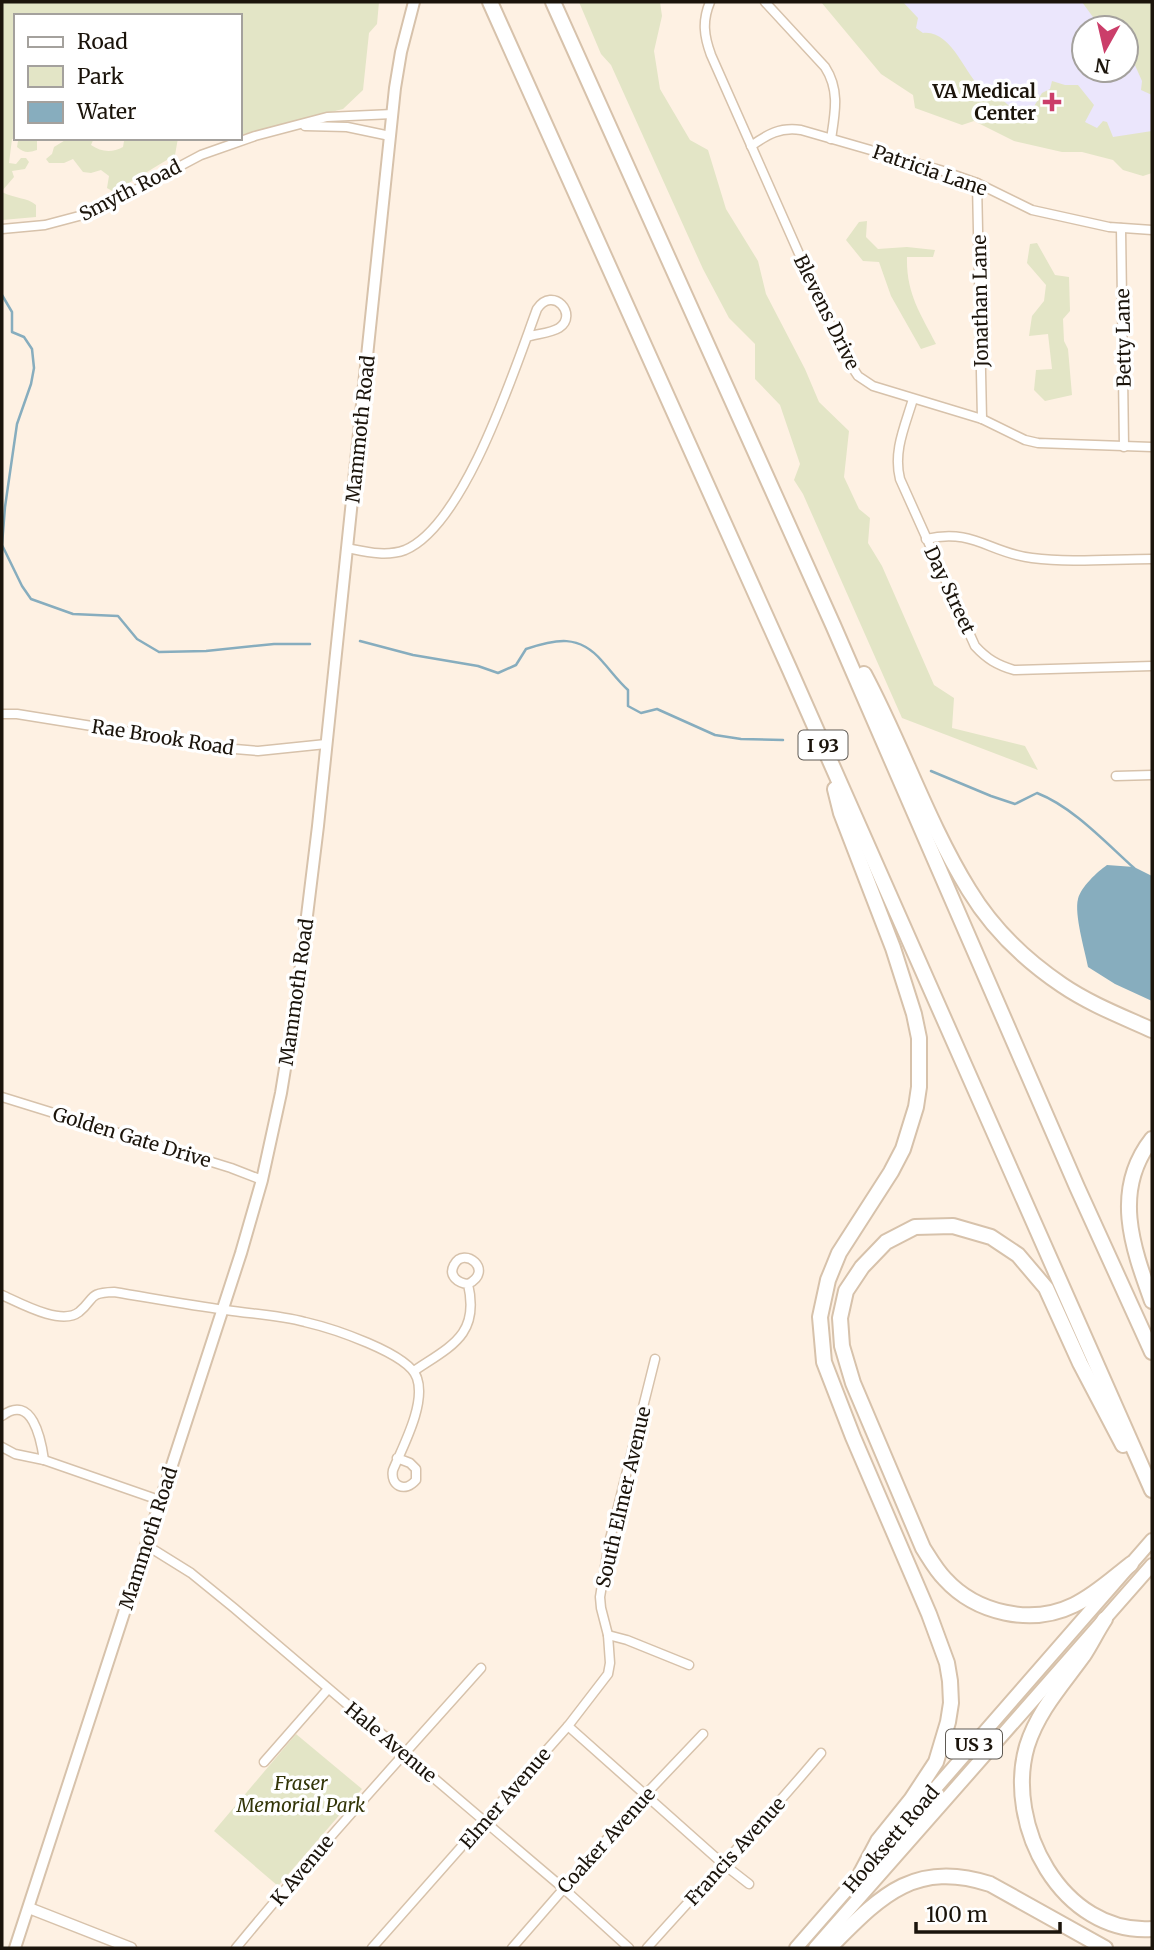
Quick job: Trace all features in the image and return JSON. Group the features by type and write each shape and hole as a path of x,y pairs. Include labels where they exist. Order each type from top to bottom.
{"highway":[{"name":"I 93","path":"490,2 1152,1490"},
{"path":"553,2 833,625 1077,1187 1152,1352"},
{"path":"833,625 879,702 946,847 969,890 984,911 1019,950 1063,985 1152,1030"},
{"path":"829,760 841,813 908,993 919,1038 920,1063 916,1107 903,1149 839,1253 828,1280 820,1317 824,1362 853,1437 934,1625 950,1681 948,1722 936,1762 919,1789 878,1841 860,1875"},
{"path":"1152,1139 1135,1168 1130,1191 1129,1217 1135,1252 1152,1301"},
{"path":"1131,1564 1075,1605 1041,1615 1024,1616 988,1608 964,1595 944,1579 923,1548 853,1383 842,1346 840,1318 846,1291 862,1267 886,1242 915,1227 953,1226 991,1237 1018,1255 1046,1288 1080,1363 1124,1446 1143,1467"},
{"path":"1104,1619 1084,1654 1036,1722 1025,1758 1025,1812 1043,1862 1066,1895 1105,1923 1131,1929 1152,1930"},
{"path":"829,1948 873,1905 891,1892 911,1882 950,1876 974,1878 990,1884 1105,1948"}],"main road":[{"name":"Mammoth Road","path":"15,1948 223,1310 262,1180 281,1093 298,989 326,744 390,136 401,51 414,2"},
{"name":"Hooksett Road","path":"796,1948 1152,1540"},
{"name":"Hooksett Road","path":"815,1948 1152,1565"}],"street":[{"name":"Blevens Drive","path":"709,2 704,18 707,46 847,361 865,382 982,419 1025,440 1038,443 1152,447"},
{"path":"765,2 831,77 836,97 831,139"},
{"name":"Smyth Road","path":"2,229 45,225 79,216 105,206 201,155 255,136 327,117 393,114"},
{"name":"Smyth Road","path":"295,127 347,127 390,136"},
{"name":"Patricia Lane","path":"751,146 769,133 790,128 940,170 977,183 1032,210 1087,223 1152,230"},
{"name":"Jonathan Lane","path":"977,183 982,419"},
{"name":"Betty Lane","path":"1121,228 1124,447"},
{"path":"347,548 384,554 397,552 423,539 446,515 492,427 527,337 540,305 548,300 561,304 566,317 561,326 527,337"},
{"name":"Day Street","path":"913,399 898,448 896,464 926,539 975,646 997,665 1014,670 1152,666"},
{"path":"926,539 941,536 965,537 1008,553 1041,559 1152,559"},
{"name":"Rae Brook Road","path":"2,714 17,714 235,750 258,751 326,744"},
{"path":"1116,776 1152,775"},
{"name":"Golden Gate Drive","path":"2,1097 262,1180"},
{"path":"414,1371 448,1348 467,1326 472,1310 468,1284"},
{"path":"2,1295 31,1308 65,1317 76,1314 91,1297 102,1292 114,1292 278,1317 332,1329 392,1355 414,1371 418,1379 419,1397 416,1412 397,1458"},
{"name":"South Elmer Avenue","path":"608,1635 600,1597 609,1543 655,1359"},
{"path":"2,1416 6,1412 20,1410 30,1416 41,1440 44,1460"},
{"path":"2,1447 15,1454 44,1460 159,1500"},
{"name":"Hale Avenue","path":"146,1545 191,1573 563,1888 629,1948"},
{"path":"608,1635 689,1665"},
{"name":"Elmer Avenue","path":"372,1948 568,1726 608,1674 608,1635"},
{"name":"K Avenue","path":"236,1948 298,1873 481,1668"},
{"path":"264,1762 328,1689"},
{"path":"568,1726 749,1884"},
{"name":"Coaker Avenue","path":"512,1948 645,1795 703,1734"},
{"name":"Francis Avenue","path":"648,1948 722,1863 773,1811 821,1753"},
{"path":"29,1908 131,1948"}],"shaded area":[{"name":"VA Medical Center","path":"824,2 1152,2 1152,169 1022,134"}],"green space":[{"path":"2,2 379,2 377,24 369,33 363,90 343,109 242,134 242,14 14,14 14,140 12,139 9,163 16,164 21,158 26,158 29,162 25,169 12,171 14,177 2,191"},
{"path":"579,2 660,2 662,16 654,51 660,89 690,140 708,150 726,209 758,261 766,294 819,402 849,431 844,477 859,509 870,518 868,543 882,566 934,685 954,698 952,728 1025,746 1038,770 902,718 803,494 794,480 800,464 780,405 755,379 755,344 729,318 703,269 611,65 601,54"},
{"path":"821,2 903,2 918,18 916,28 942,39 958,55 976,83 993,92 1011,108 1033,108 1042,93 1050,89 1052,81 1078,85 1094,105 1085,122 1097,128 1103,121 1107,122 1113,137 1152,131 1152,173 1143,176 1123,170 1113,160 1014,141 974,121 962,125 915,108 913,95 881,74"},
{"path":"1082,2 1152,2 1152,95 1141,90 1140,14 1091,14"},
{"path":"15,140 36,140 37,150 22,150 17,147 18,141"},
{"path":"65,140 93,140 91,145 107,151 123,147 123,140 178,140 175,155 114,192 107,188 109,176 101,170 83,172 73,159 64,163 49,163 46,159 52,154 54,147"},
{"path":"2,192 36,205 36,217 2,220"},
{"path":"867,221 866,237 878,249 907,247 935,250 933,257 907,257 907,270 912,292 936,344 921,349 891,296 879,262 863,261 846,240 859,222"},
{"path":"1037,243 1055,275 1069,277 1070,311 1063,319 1072,395 1045,401 1034,390 1036,370 1052,369 1048,334 1029,336 1032,316 1044,301 1046,285 1027,263 1030,244"},
{"name":"Fraser Memorial Park","path":"296,1734 362,1789 278,1886 214,1831"}],"water":[{"path":"1107,865 1134,867 1152,876 1152,1001 1115,984 1088,967 1079,923 1078,899 1086,885"}],"waterway":[{"path":"2,295 12,312 12,332 24,337 32,349 34,368 17,424 2,545 31,599 73,614 118,616 137,639 159,652 310,644"},
{"path":"360,641 413,655 478,666 498,673 516,665 526,649 557,641 576,643 585,646 602,661 628,690 628,706 641,713 657,709 715,735 783,740"},
{"path":"931,771 1015,804 1037,793 1050,799 1088,826 1134,868"}],"place":[{"name":"VA Medical Center","path":"1052,102"}]}
